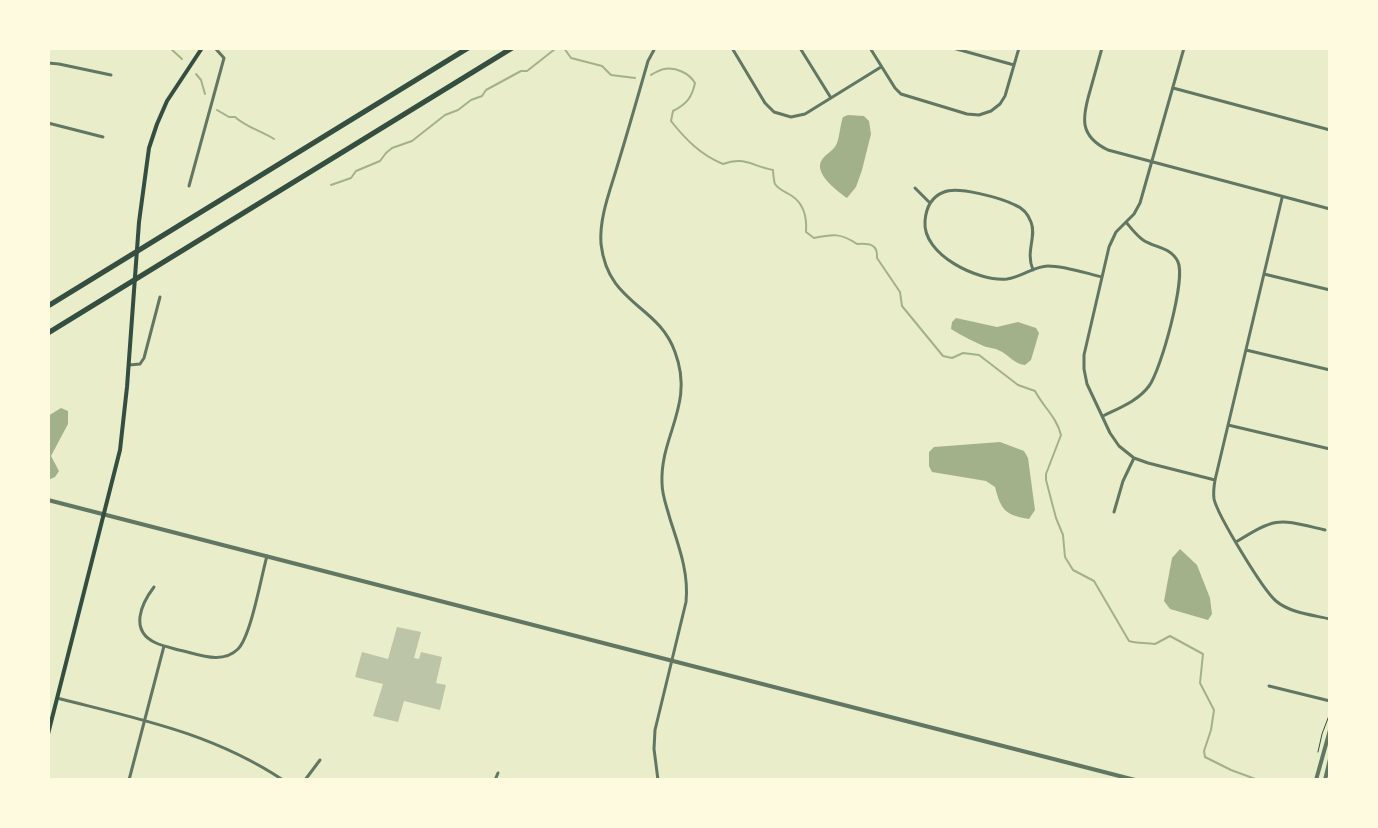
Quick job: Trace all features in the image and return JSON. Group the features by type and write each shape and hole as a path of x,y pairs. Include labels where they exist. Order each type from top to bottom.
{"highway":[{"path":"48,306 468,48"},
{"path":"48,333 512,48"}],"main road":[{"path":"48,734 120,450 146,163 157,124 175,88 202,48"}],"street":[{"path":"189,186 224,58 215,48"},
{"path":"655,48 648,61 605,208 601,236 610,277 625,296 658,323 672,344 679,365 682,393 661,479 687,580 686,602 655,730 658,780"},
{"path":"732,48 765,103 774,112 791,117 799,116 881,67"},
{"path":"800,48 831,98"},
{"path":"870,48 895,88 904,96 973,115 991,111 1000,104 1019,48"},
{"path":"953,48 1014,65"},
{"path":"1102,48 1084,111 1086,130 1092,139 1108,150 1330,209"},
{"path":"1184,48 1140,203 1116,232 1109,247 1083,362 1087,384 1119,446 1134,458 1148,463 1215,480"},
{"path":"48,63 111,75"},
{"path":"1173,88 1330,130"},
{"path":"48,123 103,137"},
{"path":"915,188 930,203"},
{"path":"1033,270 1029,249 1033,228 1024,210 1014,204 964,190 940,193 930,203 925,217 926,235 932,245 955,264 1004,279 1018,277 1042,266 1102,277"},
{"path":"1282,198 1213,489 1221,517 1268,592 1278,603 1292,610 1330,619"},
{"path":"1102,416 1130,402 1151,384 1162,360 1180,280 1179,263 1171,253 1161,246 1145,242 1126,222"},
{"path":"1264,274 1330,290"},
{"path":"129,365 140,364 144,358 160,297"},
{"path":"1246,350 1330,370"},
{"path":"1228,425 1330,449"},
{"path":"1114,512 1134,458"},
{"path":"48,500 1135,780"},
{"path":"1236,542 1261,527 1283,520 1325,530"},
{"path":"154,587 143,601 139,616 140,628 147,638 164,646 217,658 225,657 238,648 246,635 267,555"},
{"path":"129,780 164,646"},
{"path":"1269,686 1330,701"},
{"path":"57,698 188,733 231,750 283,780"},
{"path":"1316,780 1330,730"},
{"path":"1325,780 1330,759"},
{"path":"305,780 320,760"},
{"path":"495,780 498,773"}],"shaded area":[{"path":"864,116 869,121 871,134 856,187 847,198 826,180 820,168 824,157 837,143 843,117"},
{"path":"956,318 997,327 1018,322 1036,328 1039,333 1031,360 1025,365 1021,364 996,349 959,334 951,329"},
{"path":"61,408 68,411 68,424 51,456 59,471 48,480 48,416"},
{"path":"1000,442 1024,451 1028,458 1035,510 1029,519 1014,516 1005,510 995,487 986,481 932,472 929,466 929,452 934,447"},
{"path":"1180,549 1197,565 1210,598 1212,614 1208,620 1170,609 1164,601 1172,558"}],"building":[{"path":"397,627 421,632 414,658 419,659 421,652 442,657 436,683 446,685 440,710 404,701 398,722 373,716 383,684 355,677 362,652 388,659"}],"waterway":[{"path":"170,48 182,59"},
{"path":"331,185 351,178 356,171 380,161 392,148 412,141 445,115 521,71 527,71 559,48"},
{"path":"564,48 571,58 602,66 611,75 635,78"},
{"path":"651,75 663,69 673,69 686,74 695,83 688,100 673,111 671,121 688,141 723,164 743,161 773,170 775,184 802,207 806,232 814,238 837,235 874,247 877,258 900,292 902,306 943,356 952,358 963,353 979,355 1018,385 1035,391 1061,435 1046,480 1063,535 1065,557 1073,570 1094,581 1129,641 1155,644 1170,636 1203,654 1200,683 1214,710 1205,757 1258,780"},
{"path":"196,74 205,94"},
{"path":"217,110 274,139"}]}
